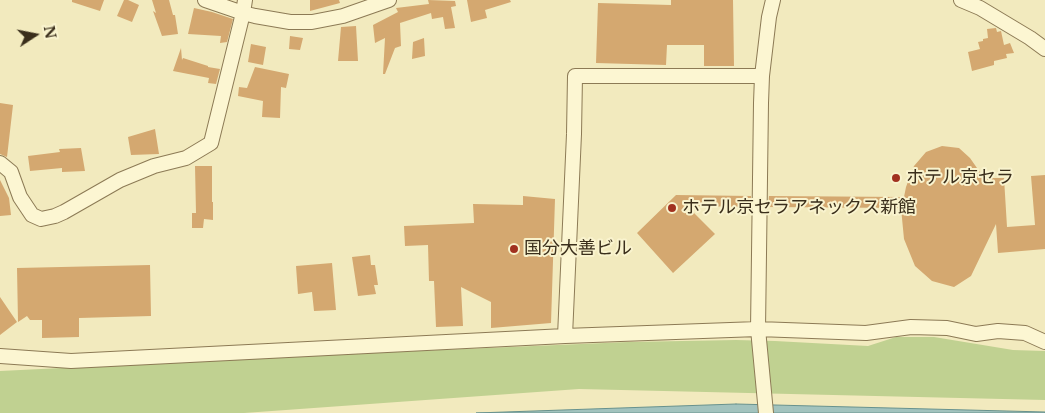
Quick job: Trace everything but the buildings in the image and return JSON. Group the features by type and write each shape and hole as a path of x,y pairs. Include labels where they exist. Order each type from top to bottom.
{"street":[{"path":"205,0 244,7 290,22 312,22 343,16 389,0"},
{"path":"766,413 758,329 762,76 769,17 774,0"},
{"path":"961,0 980,8 1030,38 1045,50"},
{"path":"0,163 11,172 20,197 32,215 41,219 64,212 120,180 154,166 186,158 212,143 244,7"},
{"path":"565,336 575,76 762,76"},
{"path":"0,356 71,361 565,336 758,329 866,333 911,326 947,328 976,334 998,331 1024,333 1045,342"}],"green space":[{"path":"896,337 934,337 1013,350 1045,351 1045,400 579,389 244,413 0,413 0,371 628,342 736,340 868,346"}],"water":[{"path":"736,404 1045,412 1045,413 476,413"}],"place":[{"name":"ホテル京セラ","path":"896,178"},
{"name":"ホテル京セラアネックス新館","path":"672,208"},
{"name":"国分大善ビル","path":"514,249"}]}
